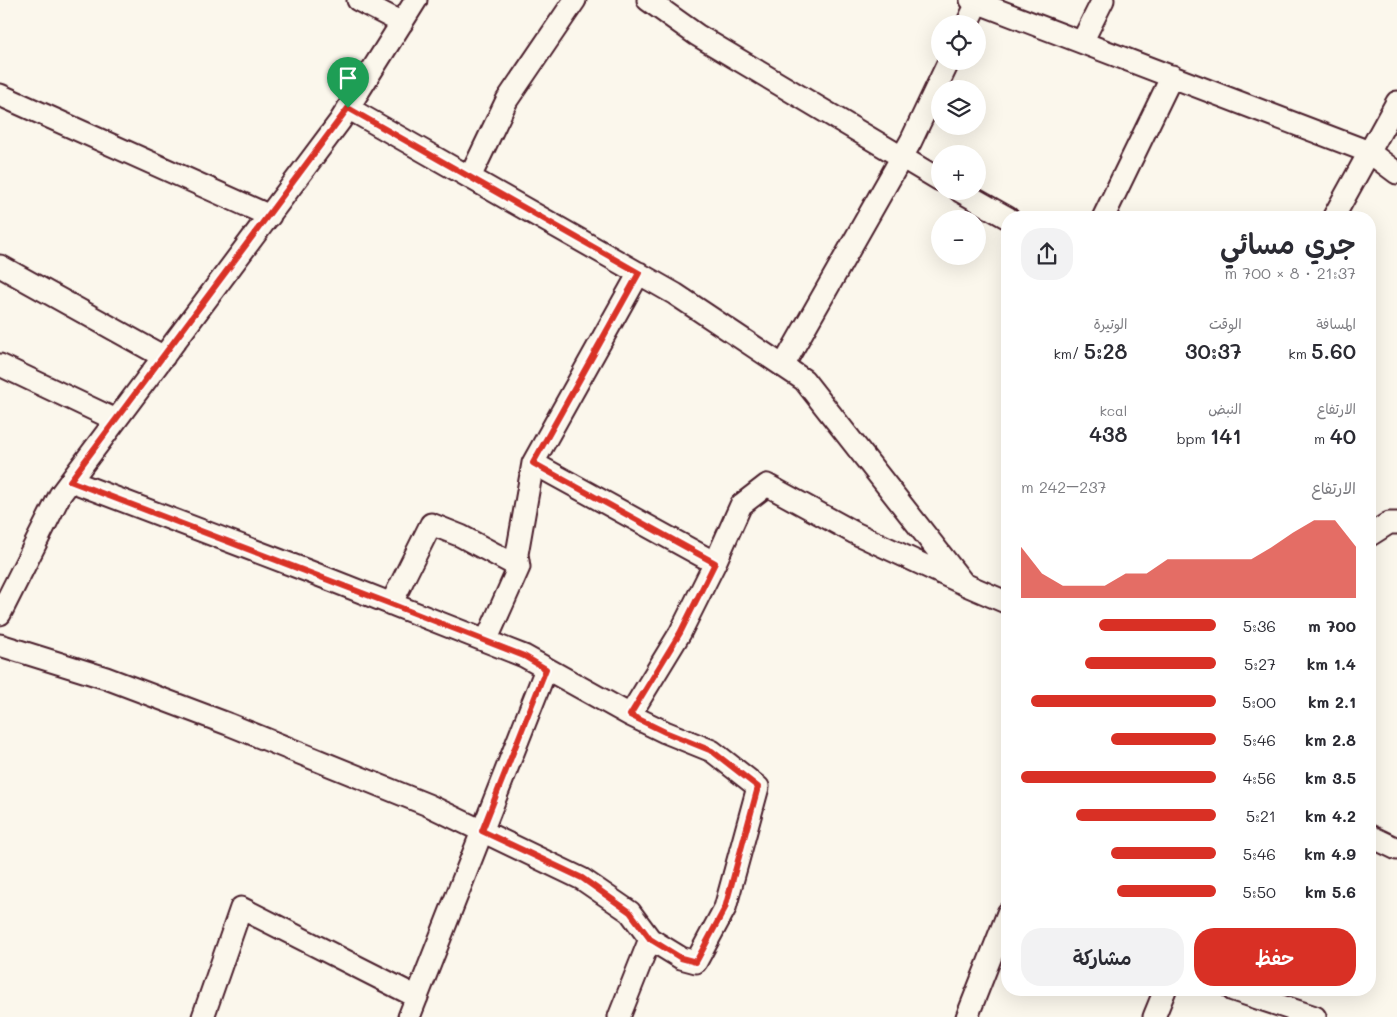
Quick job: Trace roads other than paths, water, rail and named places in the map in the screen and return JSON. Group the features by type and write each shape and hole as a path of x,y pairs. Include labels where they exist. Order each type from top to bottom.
{"street":[{"path":"358,0 402,22"},
{"path":"0,614 8,580 60,495 270,216 348,108 416,0"},
{"path":"470,177 507,100 575,0"},
{"path":"648,0 698,35 931,175"},
{"path":"1082,42 1102,0"},
{"path":"970,15 974,2 1369,152 1397,173"},
{"path":"783,366 901,158 945,70"},
{"path":"1106,211 1172,76"},
{"path":"0,95 270,216"},
{"path":"1337,211 1397,102"},
{"path":"348,108 675,294 804,380 964,584"},
{"path":"976,200 1001,214"},
{"path":"0,266 164,357"},
{"path":"486,641 518,567 517,554 533,463 639,273"},
{"path":"0,365 116,420"},
{"path":"533,463 715,563"},
{"path":"0,645 106,678 228,724 428,805 582,878 630,912 650,939 681,958 696,962 725,908 758,787 712,751 630,715 524,656 70,481"},
{"path":"630,715 680,633 715,563 741,504 767,485 855,533 1001,601"},
{"path":"1376,531 1389,523 1397,523"},
{"path":"391,604 430,524 461,536 518,567"},
{"path":"203,1017 241,908 413,1007 546,669"},
{"path":"1376,839 1397,849"},
{"path":"967,1017 1001,931"},
{"path":"619,1017 650,939"},
{"path":"1154,1017 1163,996"},
{"path":"1250,996 1315,1017"}]}
